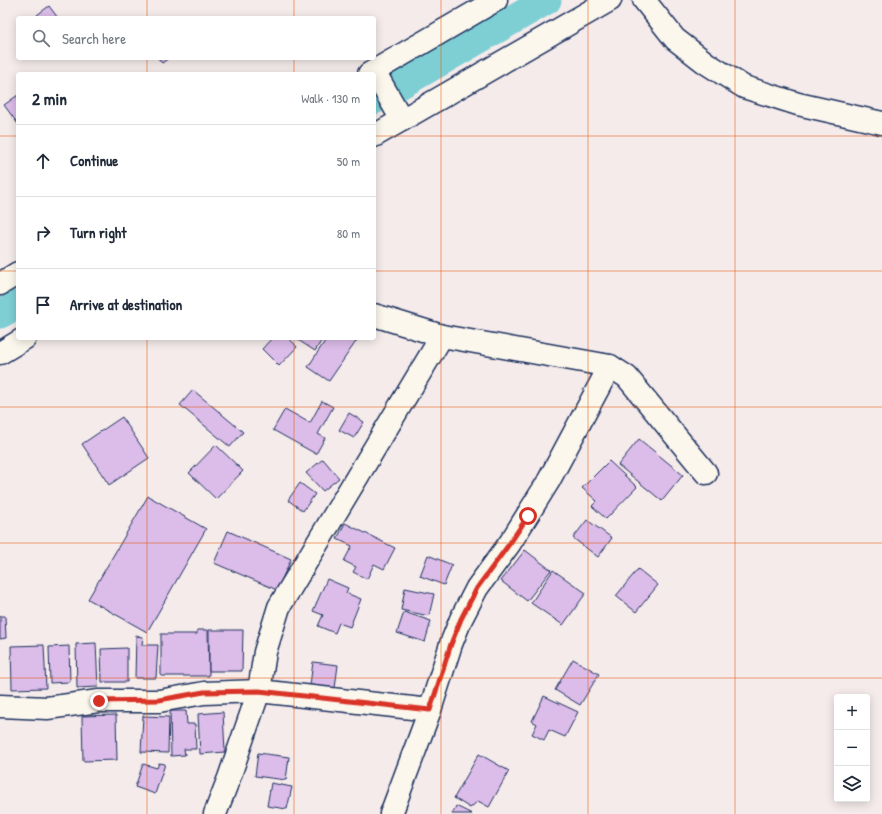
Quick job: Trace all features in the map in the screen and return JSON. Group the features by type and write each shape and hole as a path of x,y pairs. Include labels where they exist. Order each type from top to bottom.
{"street":[{"path":"376,75 496,0"},
{"path":"376,134 399,115 610,0"},
{"path":"644,0 675,39 706,63 744,87 798,104 882,123"},
{"path":"376,78 399,115"},
{"path":"0,284 16,275"},
{"path":"376,316 442,336 610,366 627,377 706,473"},
{"path":"215,814 259,691 265,652 280,607 442,336"},
{"path":"0,353 23,340"},
{"path":"391,814 430,710 451,644 461,619 477,588 528,516 548,482 610,366"},
{"path":"0,706 47,708 99,701 159,700 204,692 259,691 430,710"}],"building":[{"path":"49,6 56,16 38,16 37,15"},
{"path":"16,96 16,121 4,105"},
{"path":"270,340 291,340 297,347 279,366 262,349"},
{"path":"298,340 322,340 315,351"},
{"path":"326,340 357,340 329,381 308,367"},
{"path":"193,390 243,432 230,447 180,405"},
{"path":"322,401 333,407 318,434 325,438 316,454 273,430 285,409 310,423"},
{"path":"349,413 364,422 354,438 339,430"},
{"path":"122,417 149,458 109,485 82,444"},
{"path":"639,439 683,475 662,501 618,465"},
{"path":"216,445 243,471 216,499 189,473"},
{"path":"323,459 339,478 323,491 306,473"},
{"path":"609,461 637,487 606,519 592,506 597,501 582,488"},
{"path":"300,483 315,494 303,511 288,500"},
{"path":"148,496 206,529 147,632 88,599"},
{"path":"587,520 612,538 598,557 573,538"},
{"path":"345,523 395,548 384,569 374,564 367,579 353,572 356,567 344,561 352,546 337,539"},
{"path":"228,531 291,559 277,590 214,563"},
{"path":"525,550 551,570 527,601 501,581"},
{"path":"428,555 452,565 444,585 420,576"},
{"path":"638,569 658,585 636,612 616,596"},
{"path":"553,570 586,593 563,625 531,603"},
{"path":"327,579 348,588 346,593 361,599 350,627 339,623 335,633 318,626 323,615 313,611"},
{"path":"405,588 434,594 429,616 401,610"},
{"path":"404,612 431,621 425,642 397,633"},
{"path":"0,616 5,616 6,638 0,639"},
{"path":"197,630 208,630 209,676 161,676 161,634 197,634"},
{"path":"209,630 243,630 242,671 209,671"},
{"path":"136,636 143,637 142,645 158,645 156,678 135,678"},
{"path":"96,643 98,687 77,688 76,644"},
{"path":"44,645 46,688 12,689 11,646"},
{"path":"69,646 70,682 50,683 49,647"},
{"path":"127,648 127,682 102,682 101,649"},
{"path":"573,659 599,674 580,705 555,690"},
{"path":"313,662 338,665 335,688 310,685"},
{"path":"544,696 578,712 565,737 549,730 544,740 532,734 537,724 532,721"},
{"path":"170,711 186,711 187,724 195,724 196,749 184,749 185,755 171,756"},
{"path":"223,712 225,752 200,754 198,714"},
{"path":"116,715 117,760 83,761 82,716"},
{"path":"143,716 169,717 168,753 141,752"},
{"path":"258,753 289,757 286,780 255,776"},
{"path":"479,754 509,771 489,807 478,801 470,808 454,798"},
{"path":"159,763 165,764 155,794 135,787 143,764 157,768"},
{"path":"271,783 292,787 287,809 267,806"},
{"path":"456,806 472,814 452,814"}],"waterway":[{"path":"376,99 547,0"},
{"path":"0,314 16,305"}],"route":[{"path":"99,701 159,700 204,692 259,691 430,710 451,644 461,619 477,588 528,516"}]}
